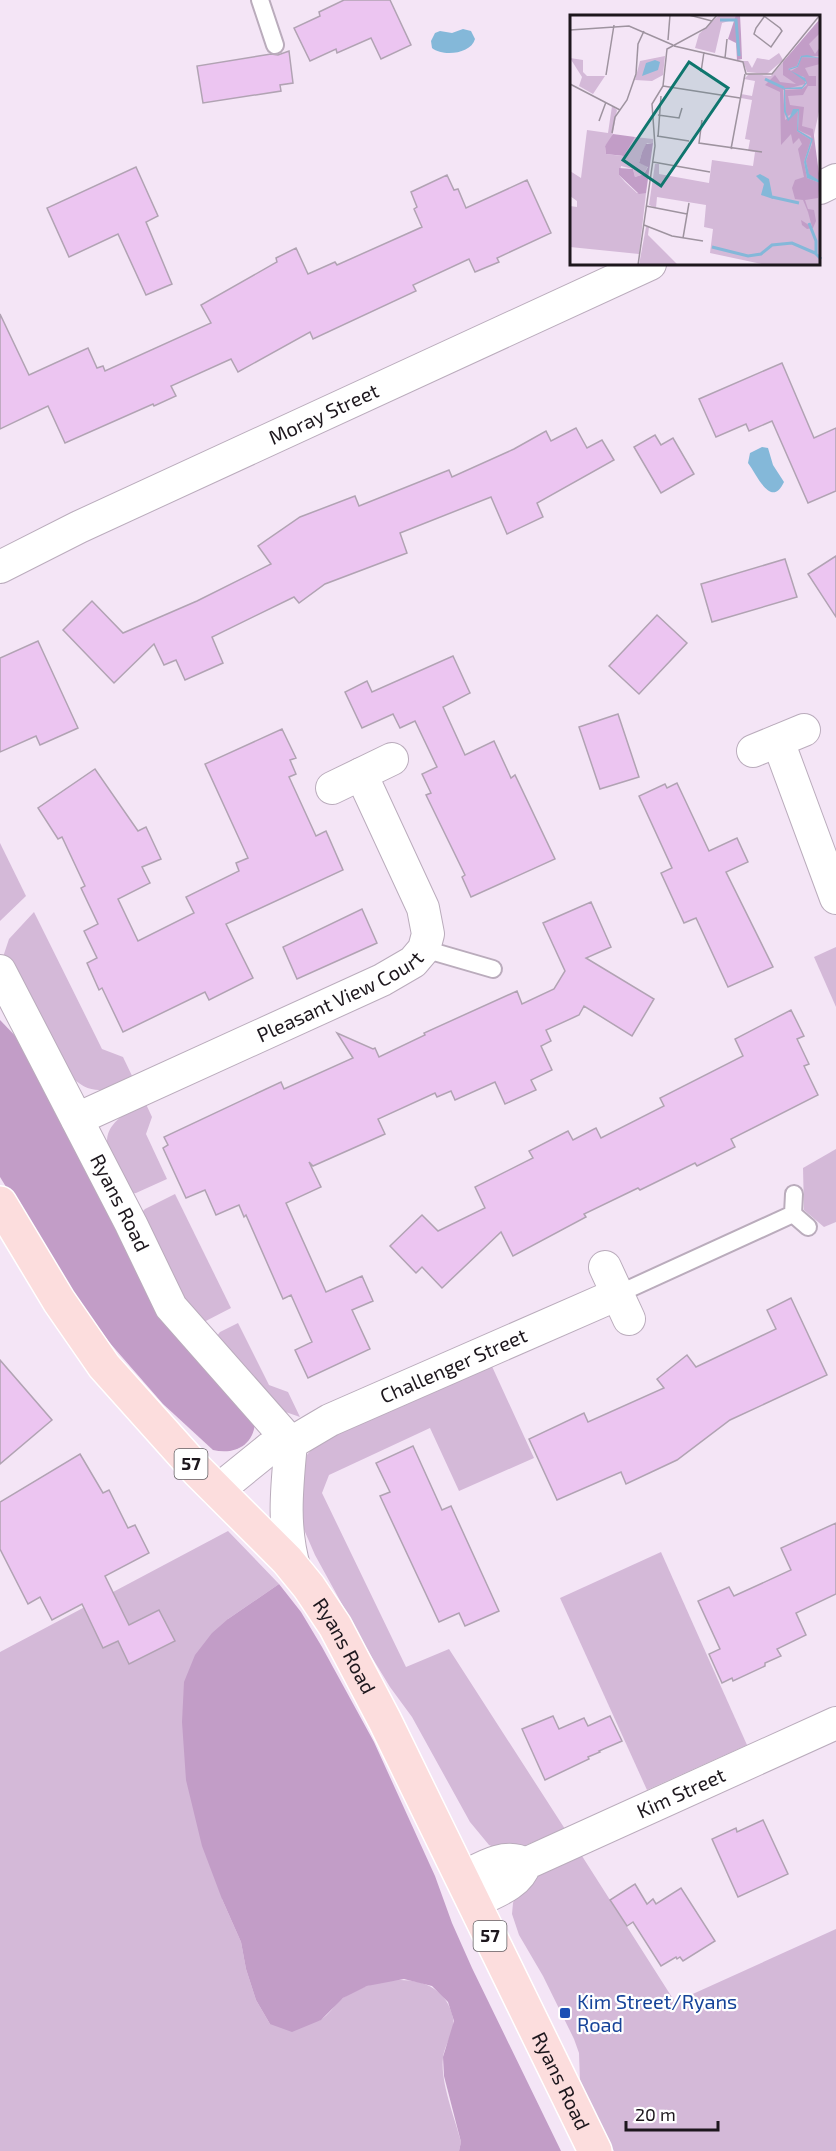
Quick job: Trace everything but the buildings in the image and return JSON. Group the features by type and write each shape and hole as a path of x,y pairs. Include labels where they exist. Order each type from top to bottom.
{"main road":[{"name":"Ryans Road","path":"0,1203 59,1301 104,1366 225,1499 295,1570 320,1602 386,1721 595,2151"}],"street":[{"path":"821,187 836,180"},
{"name":"Moray Street","path":"0,567 161,488 646,266"},
{"path":"778,741 836,898"},
{"path":"332,788 392,759"},
{"name":"Pleasant View Court","path":"76,1119 382,980 413,963 424,949 428,934 423,908 361,774"},
{"name":"Ryans Road","path":"0,971 171,1307 291,1443"},
{"name":"Challenger Street","path":"225,1499 270,1448 291,1443 330,1420 617,1293"},
{"path":"291,1443 286,1519 295,1570"},
{"name":"Kim Street","path":"468,1890 491,1864 511,1859 525,1864 836,1723"}],"lane":[{"path":"260,0 274,45"},
{"path":"424,949 492,969"},
{"path":"794,1194 793,1214 808,1227"},
{"name":"Challenger Street","path":"617,1293 793,1214"}],"shaded area":[{"path":"0,843 26,896 0,921"},
{"path":"34,912 102,1049 123,1057 134,1080 99,1090 84,1086 68,1073 3,957 9,939"},
{"path":"836,947 836,1007 814,957"},
{"path":"0,1020 22,1043 255,1423 251,1438 241,1447 228,1451 213,1450 163,1404 109,1342 58,1272 0,1177"},
{"path":"145,1102 152,1117 146,1134 167,1179 136,1193 127,1194 113,1163 107,1141 109,1131 116,1122 127,1112"},
{"path":"836,1149 836,1222 824,1227 804,1210 803,1168"},
{"path":"175,1194 231,1308 200,1324 190,1313 138,1216 145,1209"},
{"path":"238,1323 269,1385 288,1392 300,1417 277,1409 217,1336 220,1332"},
{"path":"490,1362 534,1458 459,1491 430,1428 329,1475 322,1493 406,1667 449,1649 565,1829 521,1847 499,1849 489,1845 470,1822 412,1717 365,1646 315,1555 302,1525 300,1469 306,1456 319,1441"},
{"path":"228,1531 279,1584 228,1619 222,1899 241,1942 246,1969 256,2000 270,2024 296,2023 320,2020 343,1998 373,1984 407,1980 423,1983 436,1990 447,2002 453,2018 453,2028 444,2053 443,2068 446,2089 461,2142 459,2151 0,2151 0,1652"},
{"path":"661,1552 747,1745 647,1790 560,1598"},
{"path":"279,1584 301,1612 374,1742 435,1876 472,1968 561,2151 459,2151 461,2142 444,2076 443,2057 454,2021 448,2002 432,1986 404,1979 367,1986 343,1998 321,2020 292,2032 270,2024 256,2000 246,1969 241,1942 202,1846 186,1780 182,1722 184,1682 195,1655 212,1633 228,1619"},
{"path":"582,1856 675,2002 836,1929 836,2151 614,2151 580,2082 579,2053 574,2039 543,1976 519,1935 512,1914 517,1892 534,1877"}],"water":[{"path":"463,29 471,31 475,39 468,48 449,53 432,48 431,41 435,33 440,31 452,33"},
{"path":"762,447 768,448 773,465 784,482 779,490 774,492 764,487 748,463 750,453"}],"place":[{"name":"Kim Street/Ryans Road","path":"565,2013"}]}
